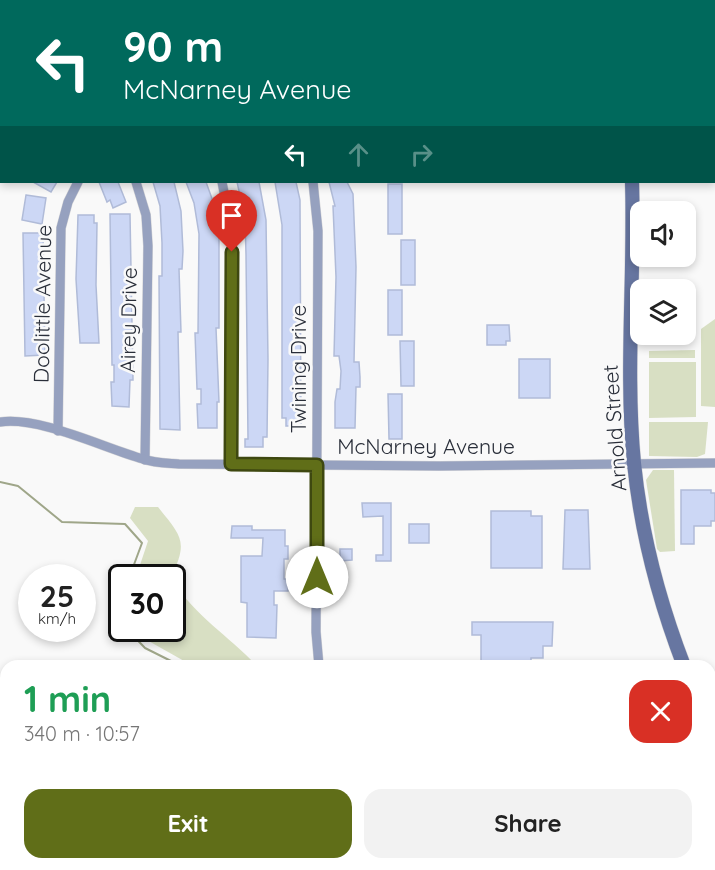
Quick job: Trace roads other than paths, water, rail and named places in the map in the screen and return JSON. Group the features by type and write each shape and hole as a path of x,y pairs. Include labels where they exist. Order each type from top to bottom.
{"main road":[{"name":"Arnold Street","path":"632,183 631,397 635,464 651,562 670,630 682,660"}],"street":[{"name":"Doolittle Avenue","path":"58,431 61,228 68,202 78,183"},
{"name":"Airey Drive","path":"136,183 146,215 148,246 145,460"},
{"path":"222,183 232,233 231,464"},
{"name":"Twining Drive","path":"313,183 318,231 316,632 318,660"},
{"name":"McNarney Avenue","path":"0,422 9,420 58,431 145,460 180,465 715,463"}],"waterway":[{"path":"0,482 18,486 62,522 125,524 142,543 134,564"},
{"path":"139,642 145,648 169,660"}]}
